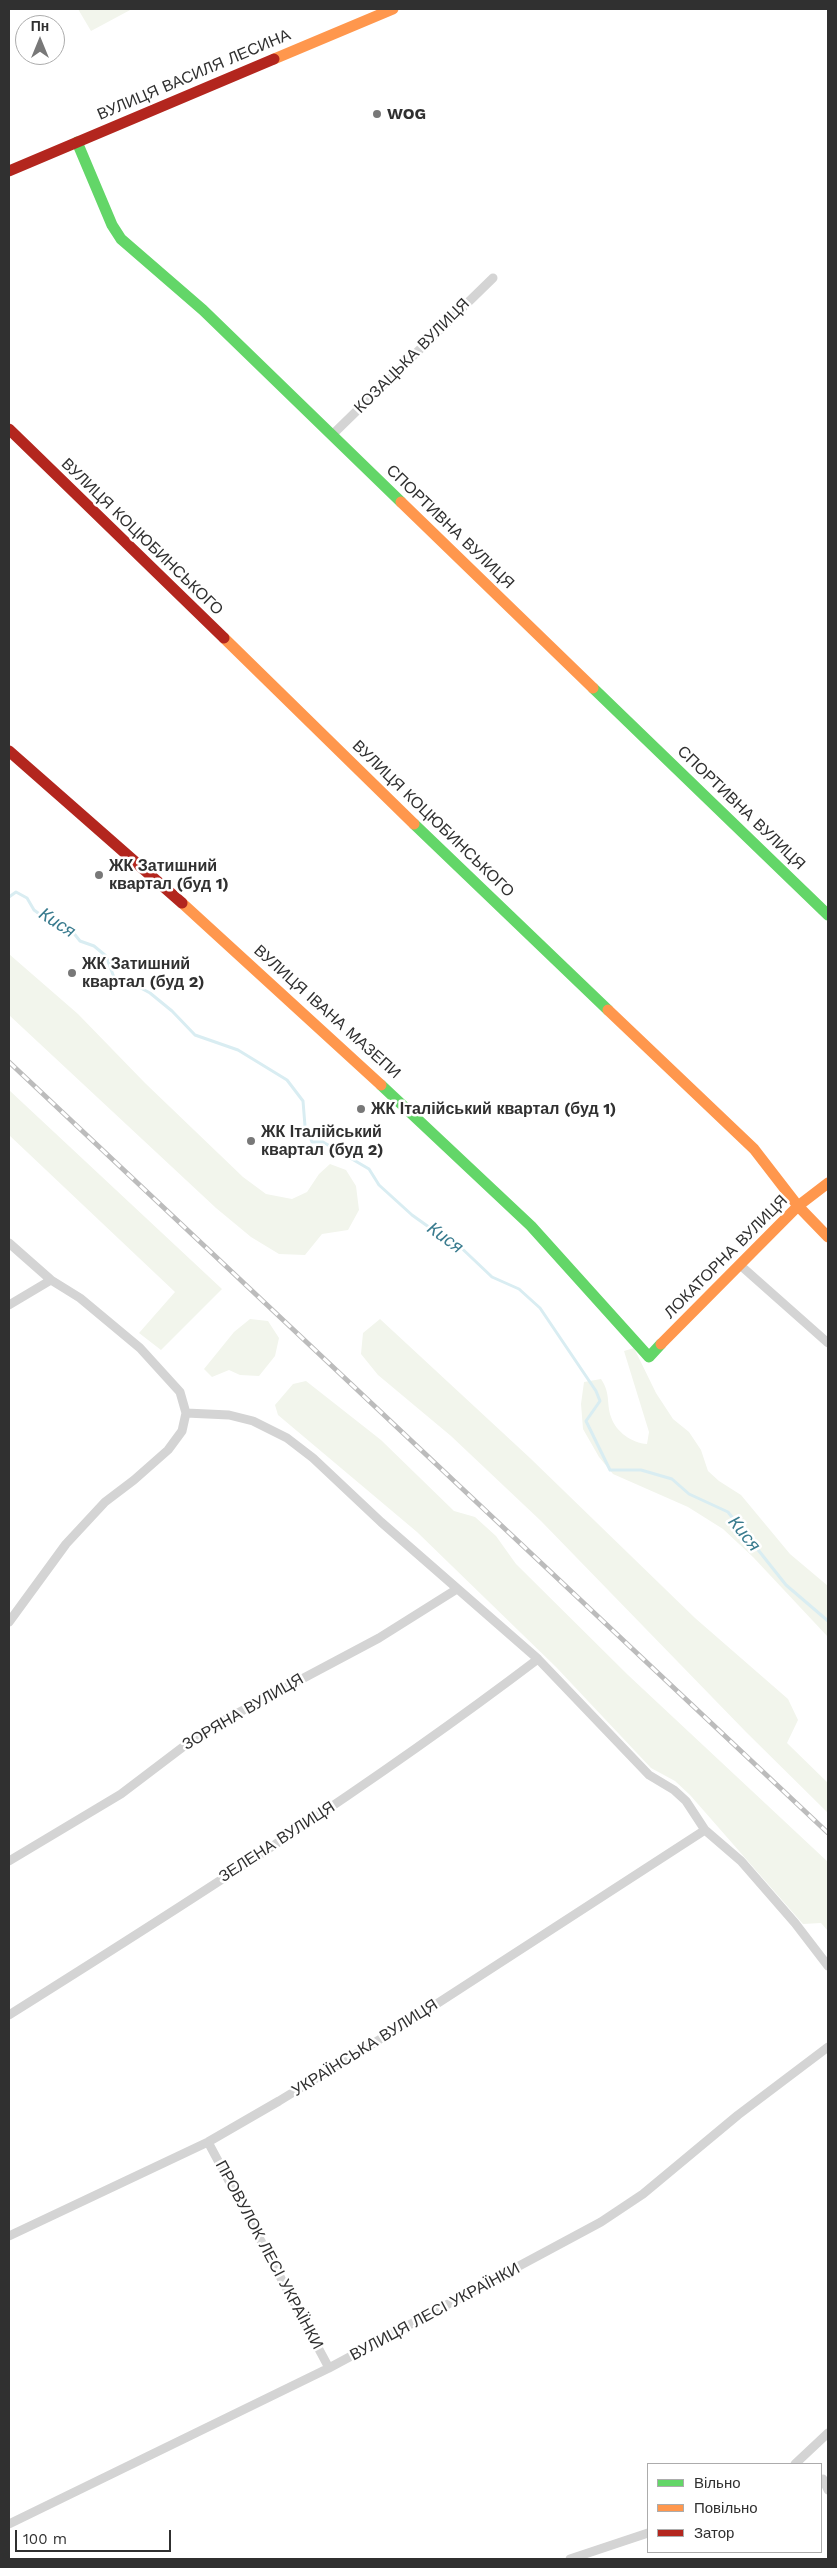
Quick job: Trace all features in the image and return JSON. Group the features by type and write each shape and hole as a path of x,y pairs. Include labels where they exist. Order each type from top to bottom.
{"street":[{"name":"ВУЛИЦЯ ВАСИЛЯ ЛЕСИНА","path":"9,171 393,9"},
{"name":"СПОРТИВНА ВУЛИЦЯ","path":"78,142 112,225 121,239 203,310 828,915"},
{"name":"КОЗАЦЬКА ВУЛИЦЯ","path":"332,435 492,278"},
{"name":"ВУЛИЦЯ КОЦЮБИНСЬКОГО","path":"9,429 452,861 754,1149 798,1206 828,1237"},
{"name":"ВУЛИЦЯ ІВАНА МАЗЕПИ","path":"9,751 62,800 186,906 411,1112 531,1226 649,1357"},
{"name":"ЛОКАТОРНА ВУЛИЦЯ","path":"649,1357 798,1206 828,1183"},
{"path":"9,1243 51,1280 80,1298 140,1348 178,1390 186,1413 182,1431 168,1450 106,1502 73,1536 9,1622"},
{"path":"740,1265 828,1343"},
{"path":"9,1305 51,1280"},
{"path":"186,1413 244,1418 287,1438 312,1458 457,1589 538,1659 645,1771 686,1801 706,1830 736,1855 796,1923 828,1966"},
{"name":"ЗОРЯНА ВУЛИЦЯ","path":"9,1861 121,1794 204,1731 379,1638 457,1589"},
{"name":"ЗЕЛЕНА ВУЛИЦЯ","path":"9,2015 158,1922 359,1788 460,1718 538,1659"},
{"name":"УКРАЇНСЬКА ВУЛИЦЯ","path":"9,2236 208,2142 418,2016 706,1830"},
{"name":"ВУЛИЦЯ ЛЕСІ УКРАЇНКИ","path":"9,2524 329,2368 577,2236 622,2209 828,2047"},
{"name":"ПРОВУЛОК ЛЕСІ УКРАЇНКИ","path":"208,2142 329,2368"},
{"path":"796,2463 828,2433"},
{"path":"824,2478 828,2490"},
{"path":"570,2559 647,2533"}],"shaded area":[{"path":"78,9 132,9 91,31"},
{"path":"9,954 78,1014 145,1083 243,1177 266,1194 292,1199 307,1192 319,1174 330,1164 346,1170 356,1186 359,1210 348,1230 322,1234 305,1255 279,1254 251,1237 216,1208 9,1015"},
{"path":"9,1090 222,1289 161,1350 139,1333 175,1292 9,1135"},
{"path":"250,1319 268,1321 279,1338 275,1356 259,1376 240,1375 229,1370 212,1377 204,1369 234,1332"},
{"path":"380,1319 530,1458 695,1618 788,1699 798,1720 787,1743 828,1783 828,1813 746,1732 541,1521 451,1436 378,1375 361,1354 363,1333"},
{"path":"634,1348 656,1393 673,1419 689,1432 701,1450 708,1471 719,1481 741,1495 790,1554 828,1586 828,1637 753,1557 723,1529 688,1507 613,1474 599,1457 583,1429 581,1404 584,1382 601,1379 606,1389 613,1422 625,1436 647,1444 649,1432 624,1351"},
{"path":"306,1381 381,1440 454,1511 475,1517 496,1536 516,1564 628,1675 828,1862 828,1931 821,1923 803,1924 690,1795 675,1781 651,1768 556,1667 417,1532 278,1415 275,1405 293,1384"}],"waterway":[{"name":"Кися","path":"9,897 16,892 27,898 34,910 53,924 72,931 80,941 94,946 106,956 115,980 126,980 150,993 172,1011 195,1035 238,1050 287,1080 303,1101 305,1126 312,1142 323,1142 369,1169 379,1185 412,1215 433,1230 453,1240 492,1277 519,1289 540,1308 596,1391 600,1401 586,1421 610,1470 641,1470 672,1479 689,1494 728,1512 786,1585 828,1621"}],"railway":[{"path":"9,1062 828,1833"}],"traffic: fast":[{"path":"77,142 112,225 121,239 203,310 401,502"},
{"path":"593,688 828,915"},
{"path":"414,824 608,1010"},
{"path":"381,1085 531,1226 649,1357 661,1344"}],"traffic: slow":[{"path":"274,59 393,9"},
{"path":"401,502 593,688"},
{"path":"224,638 414,824"},
{"path":"182,903 381,1085"},
{"path":"608,1010 754,1149 798,1206 828,1237"},
{"path":"661,1344 798,1206 828,1183"}],"traffic: jam":[{"path":"9,171 274,59"},
{"path":"9,429 224,638"},
{"path":"9,751 182,903"}],"place":[{"name":"WOG","path":"377,114"},
{"name":"ЖК Затишний квартал (буд 1)","path":"99,875"},
{"name":"ЖК Затишний квартал (буд 2)","path":"72,973"},
{"name":"ЖК Італійський квартал (буд 1)","path":"361,1109"},
{"name":"ЖК Італійський квартал (буд 2)","path":"251,1141"}]}
